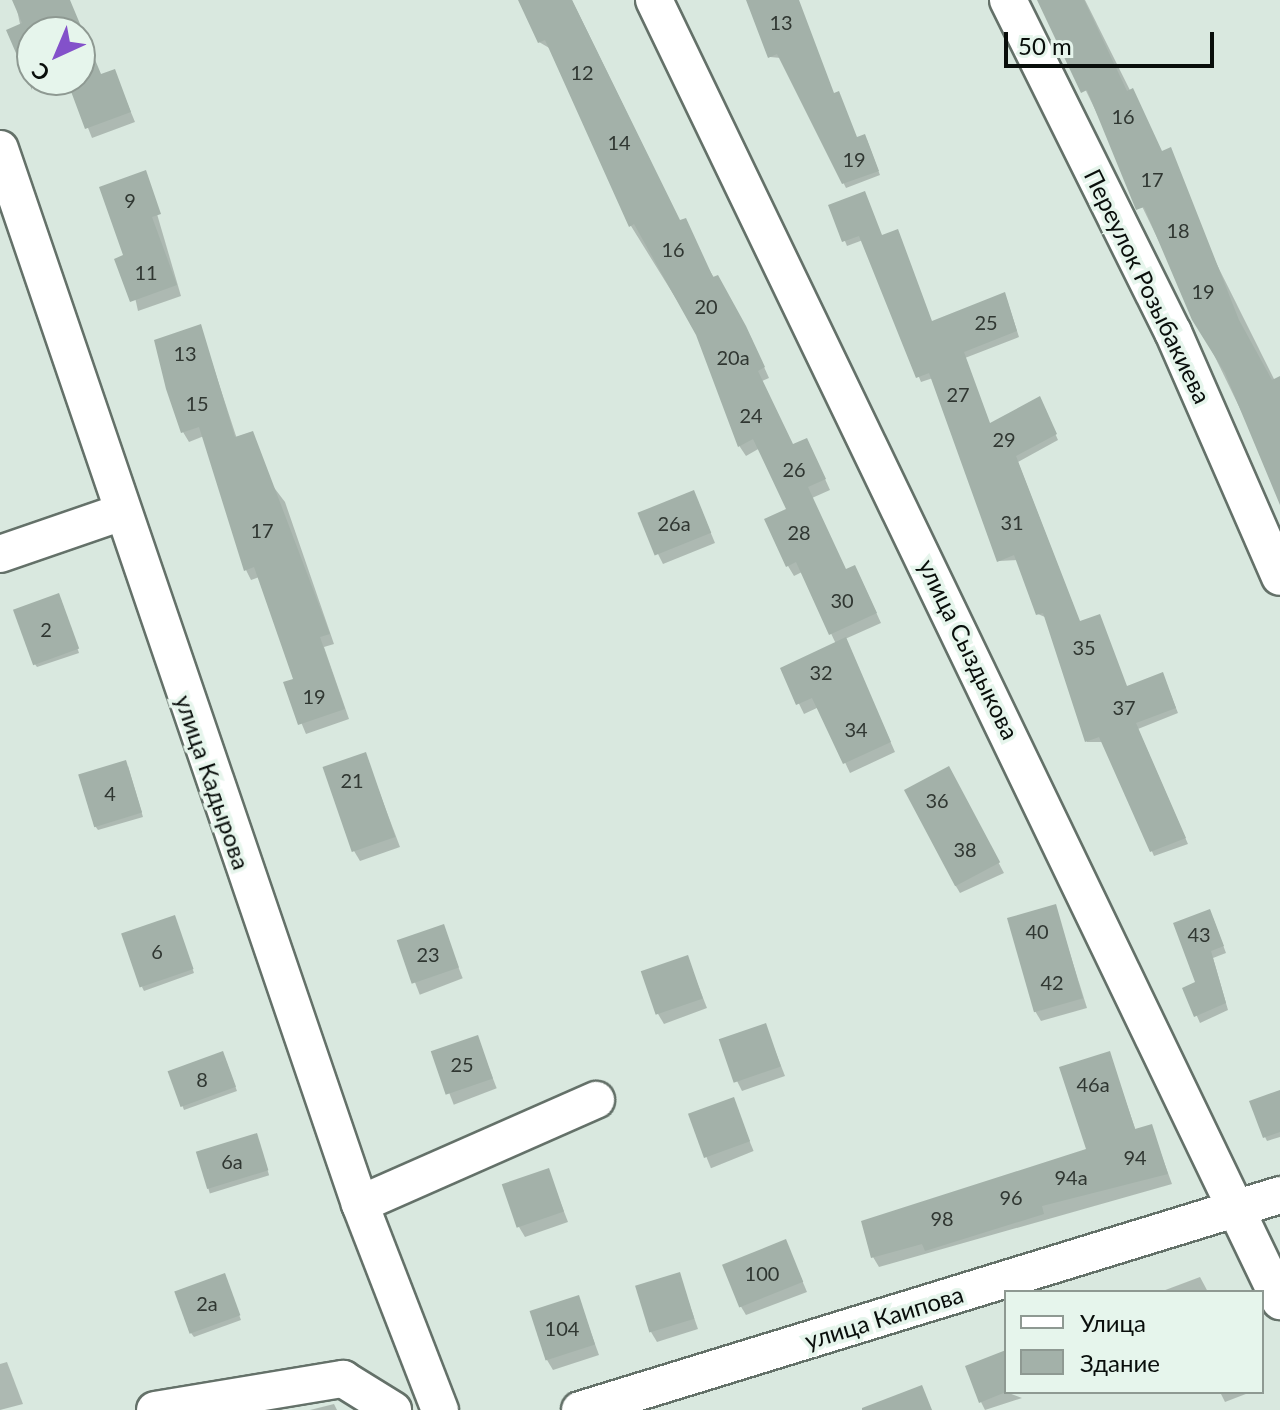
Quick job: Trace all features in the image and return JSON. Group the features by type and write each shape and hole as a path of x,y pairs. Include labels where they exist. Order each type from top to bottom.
{"street":[{"name":"улица Сыздыкова","path":"654,0 1240,1207 1280,1301"},
{"name":"Переулок Розыбакиева","path":"1008,0 1173,332 1280,577"},
{"name":"улица Кадырова","path":"0,149 119,513 360,1204 440,1410"},
{"path":"0,554 119,513"},
{"path":"360,1204 596,1100"},
{"name":"улица Каипова","path":"580,1410 1280,1195"},
{"path":"155,1410 343,1379 393,1410"}],"building":[{"path":"12,0 70,0 77,16 19,16"},
{"path":"518,0 572,0 680,220 686,218 713,277 718,275 746,326 765,367 758,371 793,444 807,438 826,479 808,487 846,569 855,565 877,613 829,635 796,562 786,567 764,519 786,509 753,439 738,447 696,335 634,224 629,227 545,40 538,43"},
{"path":"746,0 799,0 834,93 839,91 857,137 865,134 879,171 842,184 777,54 768,58"},
{"path":"1037,0 1084,0 1127,91 1133,88 1162,151 1171,147 1239,320 1272,380 1280,376 1280,505 1225,373 1192,320 1144,207 1136,210 1087,90 1081,93"},
{"path":"16,26 16,53 6,30"},
{"path":"96,62 101,74 115,69 131,112 85,129 73,96 96,96"},
{"path":"146,170 161,214 152,217 177,285 130,302 114,259 123,255 99,187"},
{"path":"865,191 882,235 898,229 932,321 1005,292 1017,331 964,352 990,423 1040,396 1057,434 1016,456 1080,621 1100,614 1127,686 1163,672 1176,708 1136,723 1186,838 1150,852 1099,737 1085,742 1043,613 1036,615 1014,555 997,562 929,373 916,378 859,236 842,242 828,205"},
{"path":"201,324 235,437 253,431 330,634 320,637 345,709 298,725 283,682 293,679 254,567 244,571 199,427 181,433 154,340"},
{"path":"694,490 711,533 655,556 637,513"},
{"path":"59,593 79,648 33,665 13,610"},
{"path":"846,637 891,742 843,764 812,698 796,705 780,668"},
{"path":"366,752 395,837 352,852 323,767"},
{"path":"126,760 142,813 94,827 78,775"},
{"path":"949,766 1000,862 955,886 904,790"},
{"path":"1056,904 1083,998 1034,1012 1007,918"},
{"path":"1210,909 1224,946 1211,951 1226,1003 1194,1017 1182,988 1195,982 1173,923"},
{"path":"175,915 194,969 140,987 121,934"},
{"path":"444,924 459,967 412,984 397,940"},
{"path":"688,955 703,998 656,1015 641,971"},
{"path":"766,1023 781,1066 734,1083 719,1039"},
{"path":"478,1035 493,1078 446,1095 431,1051"},
{"path":"223,1051 236,1087 181,1107 168,1071"},
{"path":"1110,1051 1135,1129 1152,1124 1168,1174 1042,1206 1044,1214 925,1251 922,1244 871,1258 861,1221 1086,1149 1059,1067"},
{"path":"1280,1090 1280,1132 1263,1138 1249,1101"},
{"path":"734,1097 750,1141 704,1158 688,1114"},
{"path":"257,1133 268,1170 207,1189 196,1152"},
{"path":"549,1168 564,1211 517,1228 502,1184"},
{"path":"786,1239 803,1282 739,1307 722,1265"},
{"path":"680,1272 694,1319 649,1333 635,1286"},
{"path":"225,1273 240,1315 190,1334 174,1291"},
{"path":"579,1295 595,1344 546,1361 530,1311"},
{"path":"1004,1351 1004,1393 979,1403 965,1366"},
{"path":"922,1385 932,1410 862,1410 862,1408"}]}
